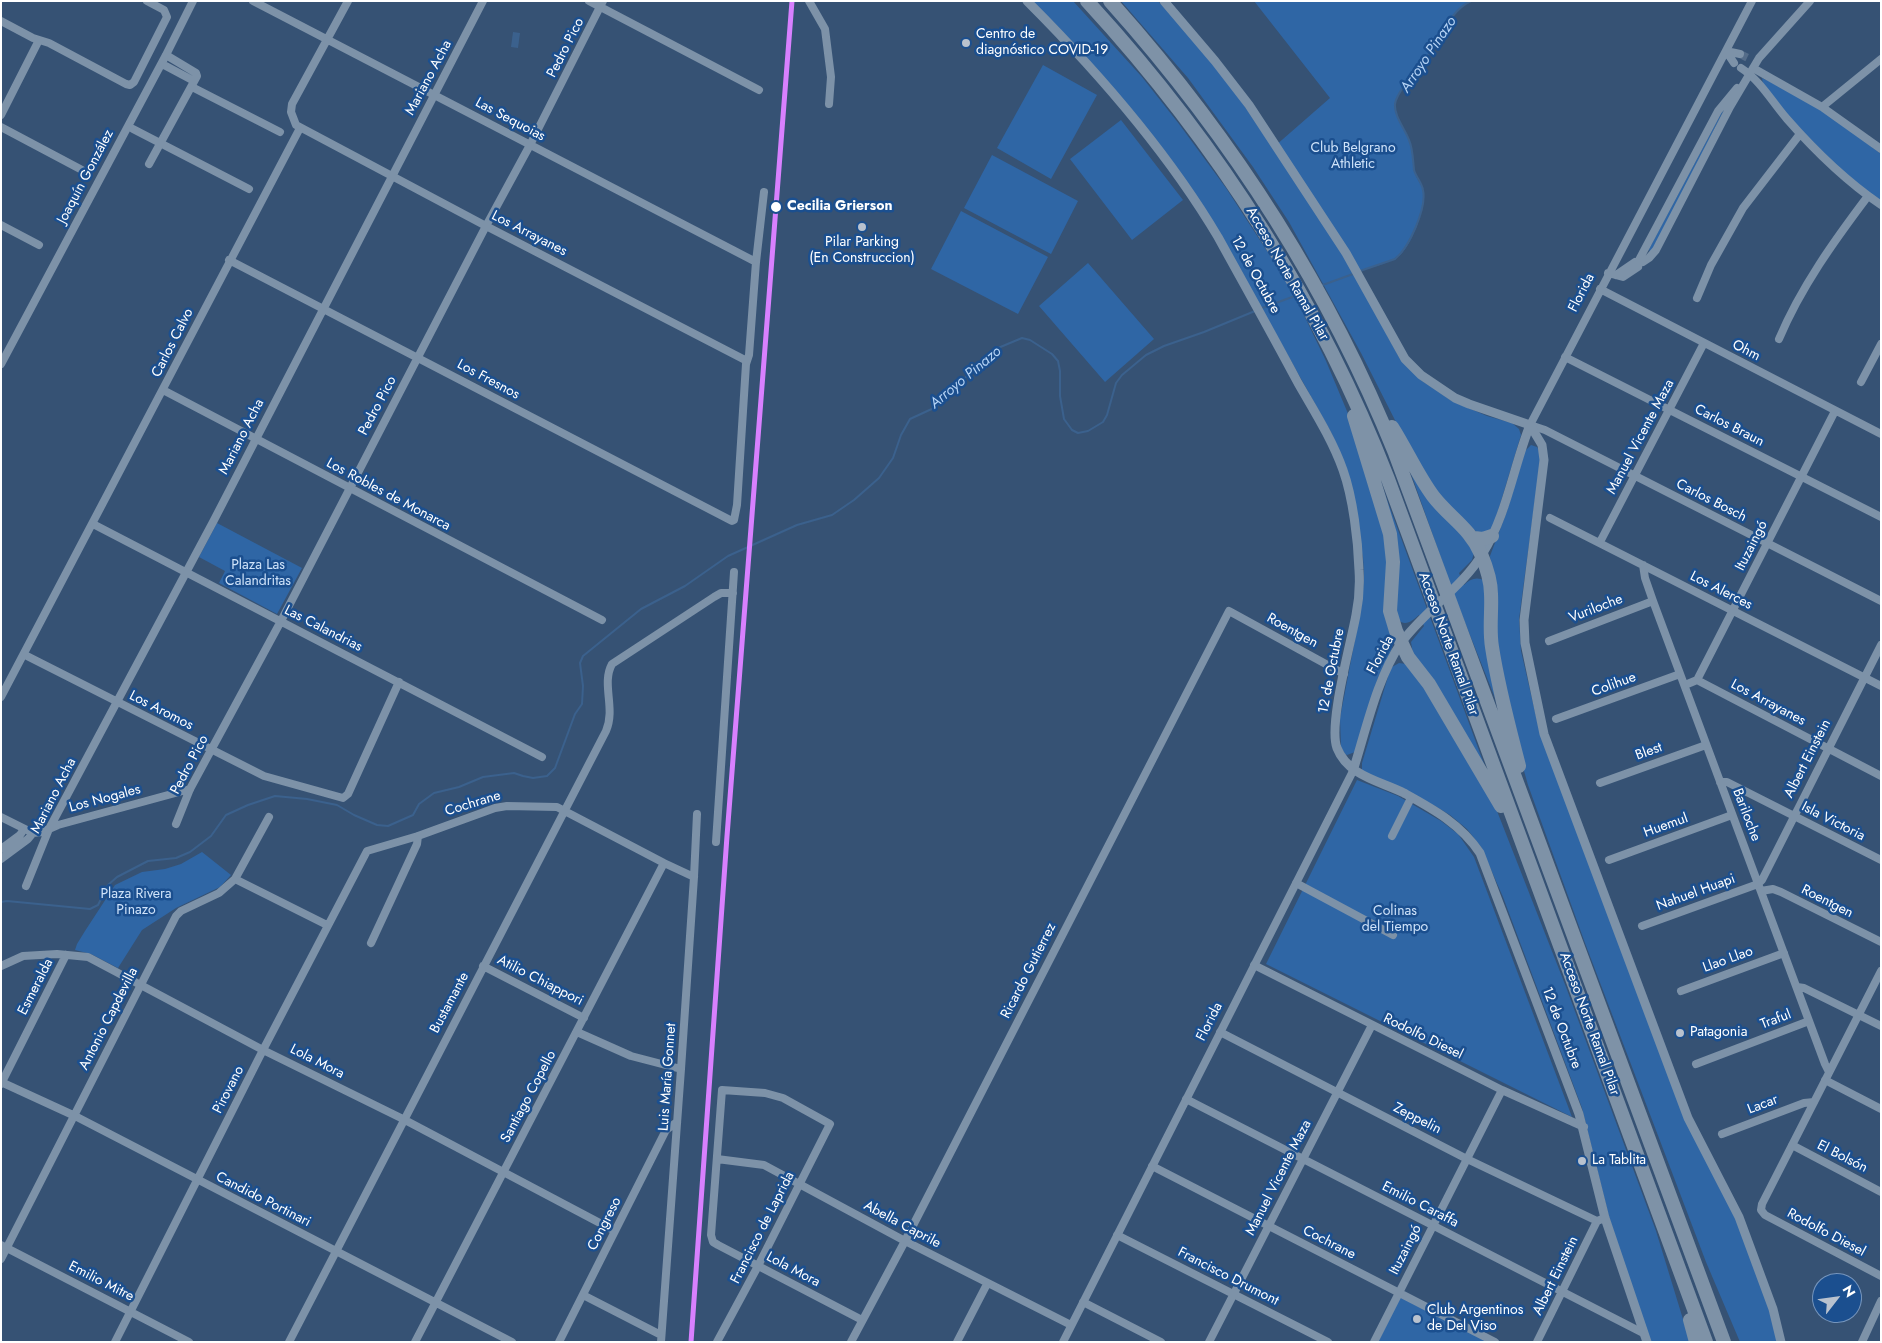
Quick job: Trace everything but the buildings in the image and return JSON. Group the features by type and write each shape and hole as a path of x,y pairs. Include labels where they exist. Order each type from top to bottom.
{"highway":[{"name":"Acceso Norte Ramal Pilar","path":"1088,1 1151,73 1188,120 1239,192 1291,277 1340,370 1388,479 1706,1342"},
{"name":"Acceso Norte Ramal Pilar","path":"1110,1 1170,71 1229,148 1282,229 1306,270 1365,382 1395,452 1724,1342"},
{"path":"1340,370 1390,534 1393,562 1390,611 1401,643 1408,657 1429,684 1520,839"},
{"path":"1365,382 1431,494 1474,538 1482,555 1491,588 1490,636 1493,656 1500,691 1536,832"},
{"path":"1474,538 1483,539 1492,536"},
{"path":"1686,1239 1734,1342"},
{"path":"1674,1254 1696,1342"}],"street":[{"path":"1,21 49,43 126,84 130,84 134,82 167,17 164,10 146,1"},
{"name":"Joaquín González","path":"1,364 193,1"},
{"name":"Las Sequoias","path":"253,1 756,262"},
{"path":"300,128 293,120 292,104 348,1"},
{"name":"Mariano Acha","path":"26,886 50,829 483,1"},
{"path":"590,1 602,4 759,90"},
{"path":"809,1 825,29 832,77 829,104"},
{"name":"12 de Octubre","path":"1027,1 1085,62 1156,148 1210,224 1334,446 1347,484 1357,539 1359,578 1356,616 1344,674 1335,741 1344,760 1353,771 1411,798 1453,822 1469,837 1480,853 1584,1127 1601,1219 1645,1337"},
{"path":"1164,1 1215,61 1249,106 1346,252 1409,364 1442,390 1469,404 1530,425 1542,445 1544,460 1524,606 1525,643 1541,725 1688,1118 1739,1217 1773,1309 1781,1342"},
{"name":"Florida","path":"1063,1342 1353,771 1382,679 1390,661 1401,643 1418,623 1465,576 1482,555 1498,525 1530,425 1600,289 1612,274 1752,1"},
{"path":"1612,274 1623,277 1649,253 1751,70 1782,31 1810,1"},
{"name":"Pedro Pico","path":"176,824 190,789 281,621 602,4"},
{"path":"1,115 39,40"},
{"path":"1726,51 1740,54"},
{"path":"1726,51 1734,63"},
{"path":"149,164 193,84 196,73 166,55"},
{"path":"1748,58 1751,70 1800,134 1838,171 1881,205"},
{"path":"1822,108 1881,59"},
{"path":"164,65 193,84 280,132"},
{"path":"1742,68 1751,70 1822,108 1881,149"},
{"path":"1,127 82,170"},
{"name":"Los Arrayanes","path":"300,128 747,360"},
{"name":"Carlos Calvo","path":"1,697 25,655 229,260 300,128"},
{"path":"133,130 249,189"},
{"path":"1697,298 1712,265 1743,208 1800,134"},
{"path":"747,360 764,192"},
{"path":"1779,339 1818,266 1839,234 1868,196"},
{"path":"1,225 39,245"},
{"name":"Los Fresnos","path":"229,260 729,521 734,520 737,505 747,360"},
{"name":"Ohm","path":"1600,289 1881,434"},
{"name":"Manuel Vicente Maza","path":"1600,542 1704,343"},
{"path":"1861,382 1881,344"},
{"name":"Carlos Braun","path":"1565,357 1881,517"},
{"name":"Los Robles de Monarca","path":"162,390 348,489 602,620"},
{"name":"Ituzaingó","path":"1697,680 1835,411"},
{"name":"Carlos Bosch","path":"1530,425 1545,430 1881,601"},
{"name":"Los Alerces","path":"1550,518 1881,686"},
{"name":"Las Calandrias","path":"93,524 542,757"},
{"name":"Bariloche","path":"1643,566 1653,601 1706,745 1809,1021 1830,1072"},
{"path":"716,842 734,572"},
{"name":"Bustamante","path":"289,1342 608,725 610,706 609,670 616,661 714,597 721,593 733,593"},
{"name":"Vuriloche","path":"1548,641 1653,601"},
{"name":"Roentgen","path":"1229,611 1344,674"},
{"name":"Ricardo Gutierrez","path":"851,1342 1229,611"},
{"name":"Albert Einstein","path":"1760,887 1793,816 1881,645"},
{"name":"Los Aromos","path":"25,655 212,751 276,781 343,798 346,796 399,682"},
{"name":"Colihue","path":"1556,719 1680,674"},
{"path":"1685,685 1697,680"},
{"name":"Los Arrayanes","path":"1697,680 1881,776"},
{"name":"Blest","path":"1600,784 1706,745"},
{"name":"Isla Victoria","path":"1720,782 1727,782 1881,860"},
{"name":"Los Nogales","path":"33,833 190,789"},
{"path":"1392,836 1411,798"},
{"name":"Cochrane","path":"367,851 418,836 502,806 557,807 694,877"},
{"name":"Luis María Gonnet","path":"661,1338 682,1069 697,814"},
{"name":"Huemul","path":"1609,860 1732,815"},
{"path":"1,817 33,833 28,839 1,859"},
{"name":"Antonio Capdevilla","path":"1,1259 4,1247 74,1116 176,916 181,910 219,893 235,879 269,817"},
{"path":"1,850 20,835 24,829"},
{"path":"371,943 417,844 418,836"},
{"name":"Pirovano","path":"115,1342 327,925 367,851"},
{"name":"Santiago Copello","path":"416,1342 664,863"},
{"path":"235,879 327,925"},
{"path":"1296,883 1393,935"},
{"name":"Roentgen","path":"1760,887 1780,892 1881,942"},
{"name":"Nahuel Huapi","path":"1642,926 1760,887"},
{"name":"Llao Llao","path":"1681,991 1784,953"},
{"name":"Esmeralda","path":"2,1083 66,955"},
{"name":"Lola Mora","path":"1,966 23,956 88,956 263,1050 403,1119 615,1231"},
{"name":"Rodolfo Diesel","path":"1254,965 1502,1090 1584,1127"},
{"name":"Atilio Chiappori","path":"483,966 584,1018"},
{"path":"1792,1145 1881,971"},
{"path":"1797,987 1804,988 1881,1026"},
{"name":"Traful","path":"1696,1064 1809,1021"},
{"name":"Manuel Vicente Maza","path":"1209,1342 1372,1025"},
{"path":"577,1032 631,1056 682,1069"},
{"name":"Zeppelin","path":"1220,1032 1467,1158 1601,1219"},
{"path":"1825,1080 1881,1108"},
{"name":"Candido Portinari","path":"2,1083 74,1116 512,1342"},
{"name":"Francisco de Laprida","path":"717,1159 722,1090 765,1093 783,1098 830,1124 717,1342"},
{"name":"Ituzaingó","path":"1374,1342 1502,1090"},
{"name":"Emilio Caraffa","path":"1186,1099 1563,1292 1645,1337"},
{"name":"Lacar","path":"1722,1134 1804,1103 1814,1102"},
{"name":"Congreso","path":"559,1342 666,1130 677,1122"},
{"name":"Rodolfo Diesel","path":"1792,1145 1762,1204 1761,1210 1765,1215 1881,1276"},
{"name":"El Bolsón","path":"1792,1145 1881,1192"},
{"name":"Abella Caprile","path":"717,1159 764,1165 904,1241 1071,1325"},
{"name":"Lola Mora","path":"717,1159 711,1235 713,1242 862,1320"},
{"name":"Cochrane","path":"1152,1166 1495,1342"},
{"name":"Albert Einstein","path":"1537,1342 1601,1219"},
{"name":"Francisco Drumont","path":"1117,1235 1328,1342"},
{"name":"Emilio Mitre","path":"4,1247 189,1342"},
{"path":"957,1342 987,1284"},
{"path":"583,1295 661,1338"},
{"path":"1862,1342 1881,1301"},
{"path":"1083,1302 1161,1342"}],"green space":[{"path":"1031,1 1073,1 1142,77 1226,188 1280,271 1326,361 1354,428 1384,527 1393,642 1377,681 1355,752 1347,755 1341,747 1340,718 1362,603 1363,557 1332,434 1240,270 1181,174"},
{"path":"1121,1 1158,1 1197,44 1239,98 1344,255 1400,359 1422,381 1450,400 1487,416 1512,423 1519,429 1521,435 1495,521 1490,531 1480,535 1442,501 1400,430 1361,353 1289,222 1253,167 1188,78"},
{"name":"Club Belgrano Athletic","path":"1254,1 1471,1 1454,15 1434,47 1406,83 1395,104 1396,114 1410,142 1416,175 1424,193 1420,217 1413,235 1405,250 1396,258 1357,272 1275,146 1330,98"},
{"path":"1043,65 1097,95 1051,179 997,148"},
{"path":"1762,78 1794,93 1824,112 1881,154 1881,202 1843,173 1789,119 1763,84"},
{"path":"1724,108 1653,251 1650,252 1649,249"},
{"path":"1121,120 1183,200 1132,240 1070,159"},
{"path":"992,155 1078,201 1051,254 964,208"},
{"path":"961,211 1048,257 1018,314 931,269"},
{"path":"1088,263 1154,339 1105,382 1039,306"},
{"path":"1531,445 1537,447 1541,455 1519,619 1521,651 1539,729 1676,1094 1733,1211 1766,1299 1778,1342 1740,1342 1706,1262 1585,943 1528,785 1515,739 1497,655 1490,556 1507,511 1525,451"},
{"path":"1402,448 1474,553 1472,560 1459,573 1464,585 1474,579 1485,581 1499,708 1454,595"},
{"path":"1383,489 1488,775 1413,654 1411,642 1424,626 1419,615 1406,623 1398,619"},
{"name":"Plaza Las Calandritas","path":"217,523 302,568 277,614 219,583 225,571 199,557"},
{"path":"1399,663 1406,664 1428,689 1497,811 1566,987 1656,1231 1690,1342 1650,1342 1609,1217 1582,1108 1503,897 1481,847 1467,829 1450,815 1435,806 1370,776 1362,770 1362,763 1390,670"},
{"name":"Colinas del Tiempo","path":"1357,780 1398,796 1441,821 1458,834 1474,857 1572,1117 1266,964"},
{"name":"Plaza Rivera Pinazo","path":"202,852 231,875 220,887 176,908 142,930 118,968 91,954 75,950 115,885 142,872 165,869 181,864"},
{"name":"Club Argentinos de Del Viso","path":"1401,1296 1488,1342 1378,1342"}],"shaded area":[{"path":"513,32 520,33 518,48 511,47"}],"waterway":[{"name":"Arroyo Pinazo","path":"1360,271 1395,259 1406,246 1416,227 1424,198 1423,190 1414,170 1410,143 1398,118 1395,104 1401,90 1436,45 1454,14 1471,1"},
{"name":"Arroyo Pinazo","path":"1320,286 1353,274"},
{"name":"Arroyo Pinazo","path":"1262,308 1295,296"},
{"name":"Arroyo Pinazo","path":"1,902 90,909 98,905 108,885 117,877 148,861 176,858 190,852 211,836 226,815 275,796 307,799 337,805 377,825 388,826 413,815 419,804 434,793 459,787 483,777 514,773 533,778 547,776 555,768 575,714 582,704 583,686 580,663 583,656 641,609 685,586 728,556 797,525 832,515 854,500 879,478 893,458 901,435 910,419 936,407 987,356 998,348 1022,338 1030,340 1052,354 1058,361 1060,371 1060,396 1064,419 1072,430 1078,433 1088,431 1103,422 1107,415 1116,383 1122,375 1146,355 1164,346 1255,311"}],"tunnel":[{"path":"1740,54 1748,58"}],"transit line":[{"path":"691,1342 727,836 792,1"}],"place":[{"name":"Centro de diagnóstico COVID-19","path":"966,43"},
{"name":"Cecilia Grierson","path":"776,207"},
{"name":"Pilar Parking (En Construccion)","path":"862,227"},
{"name":"Patagonia","path":"1680,1033"},
{"name":"La Tablita","path":"1582,1161"},
{"name":"Club Argentinos de Del Viso","path":"1417,1319"}]}
